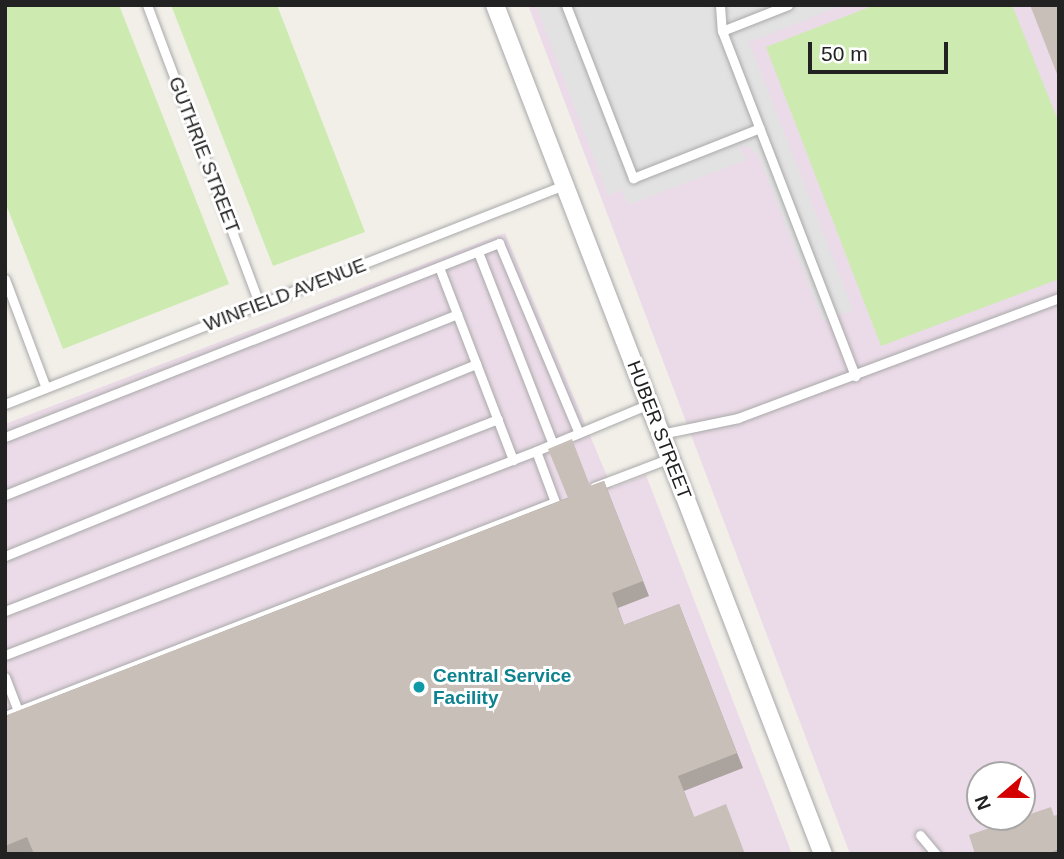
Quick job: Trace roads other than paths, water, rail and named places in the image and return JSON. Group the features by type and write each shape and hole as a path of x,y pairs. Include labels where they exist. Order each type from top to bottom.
{"street":[{"name":"HUBER STREET","path":"495,5 823,854"}],"lane":[{"name":"GUTHRIE STREET","path":"147,5 260,305"},
{"path":"566,5 634,178 760,128"},
{"path":"722,31 788,5"},
{"path":"718,7 722,31 855,376"},
{"name":"WINFIELD AVENUE","path":"5,404 564,185"},
{"path":"5,437 499,243 579,433"},
{"path":"478,252 553,444"},
{"path":"439,267 513,460"},
{"path":"5,279 46,388"},
{"path":"661,434 738,418 1059,298"},
{"path":"5,495 457,314"},
{"path":"5,556 476,364"},
{"path":"5,655 513,460 649,404"},
{"path":"5,611 498,419"},
{"path":"536,451 555,502"},
{"path":"592,488 670,458"},
{"path":"5,716 567,497"},
{"path":"5,677 18,711"},
{"path":"920,835 936,854"}],"place":[{"name":"Central Service Facility","path":"419,687"}]}
